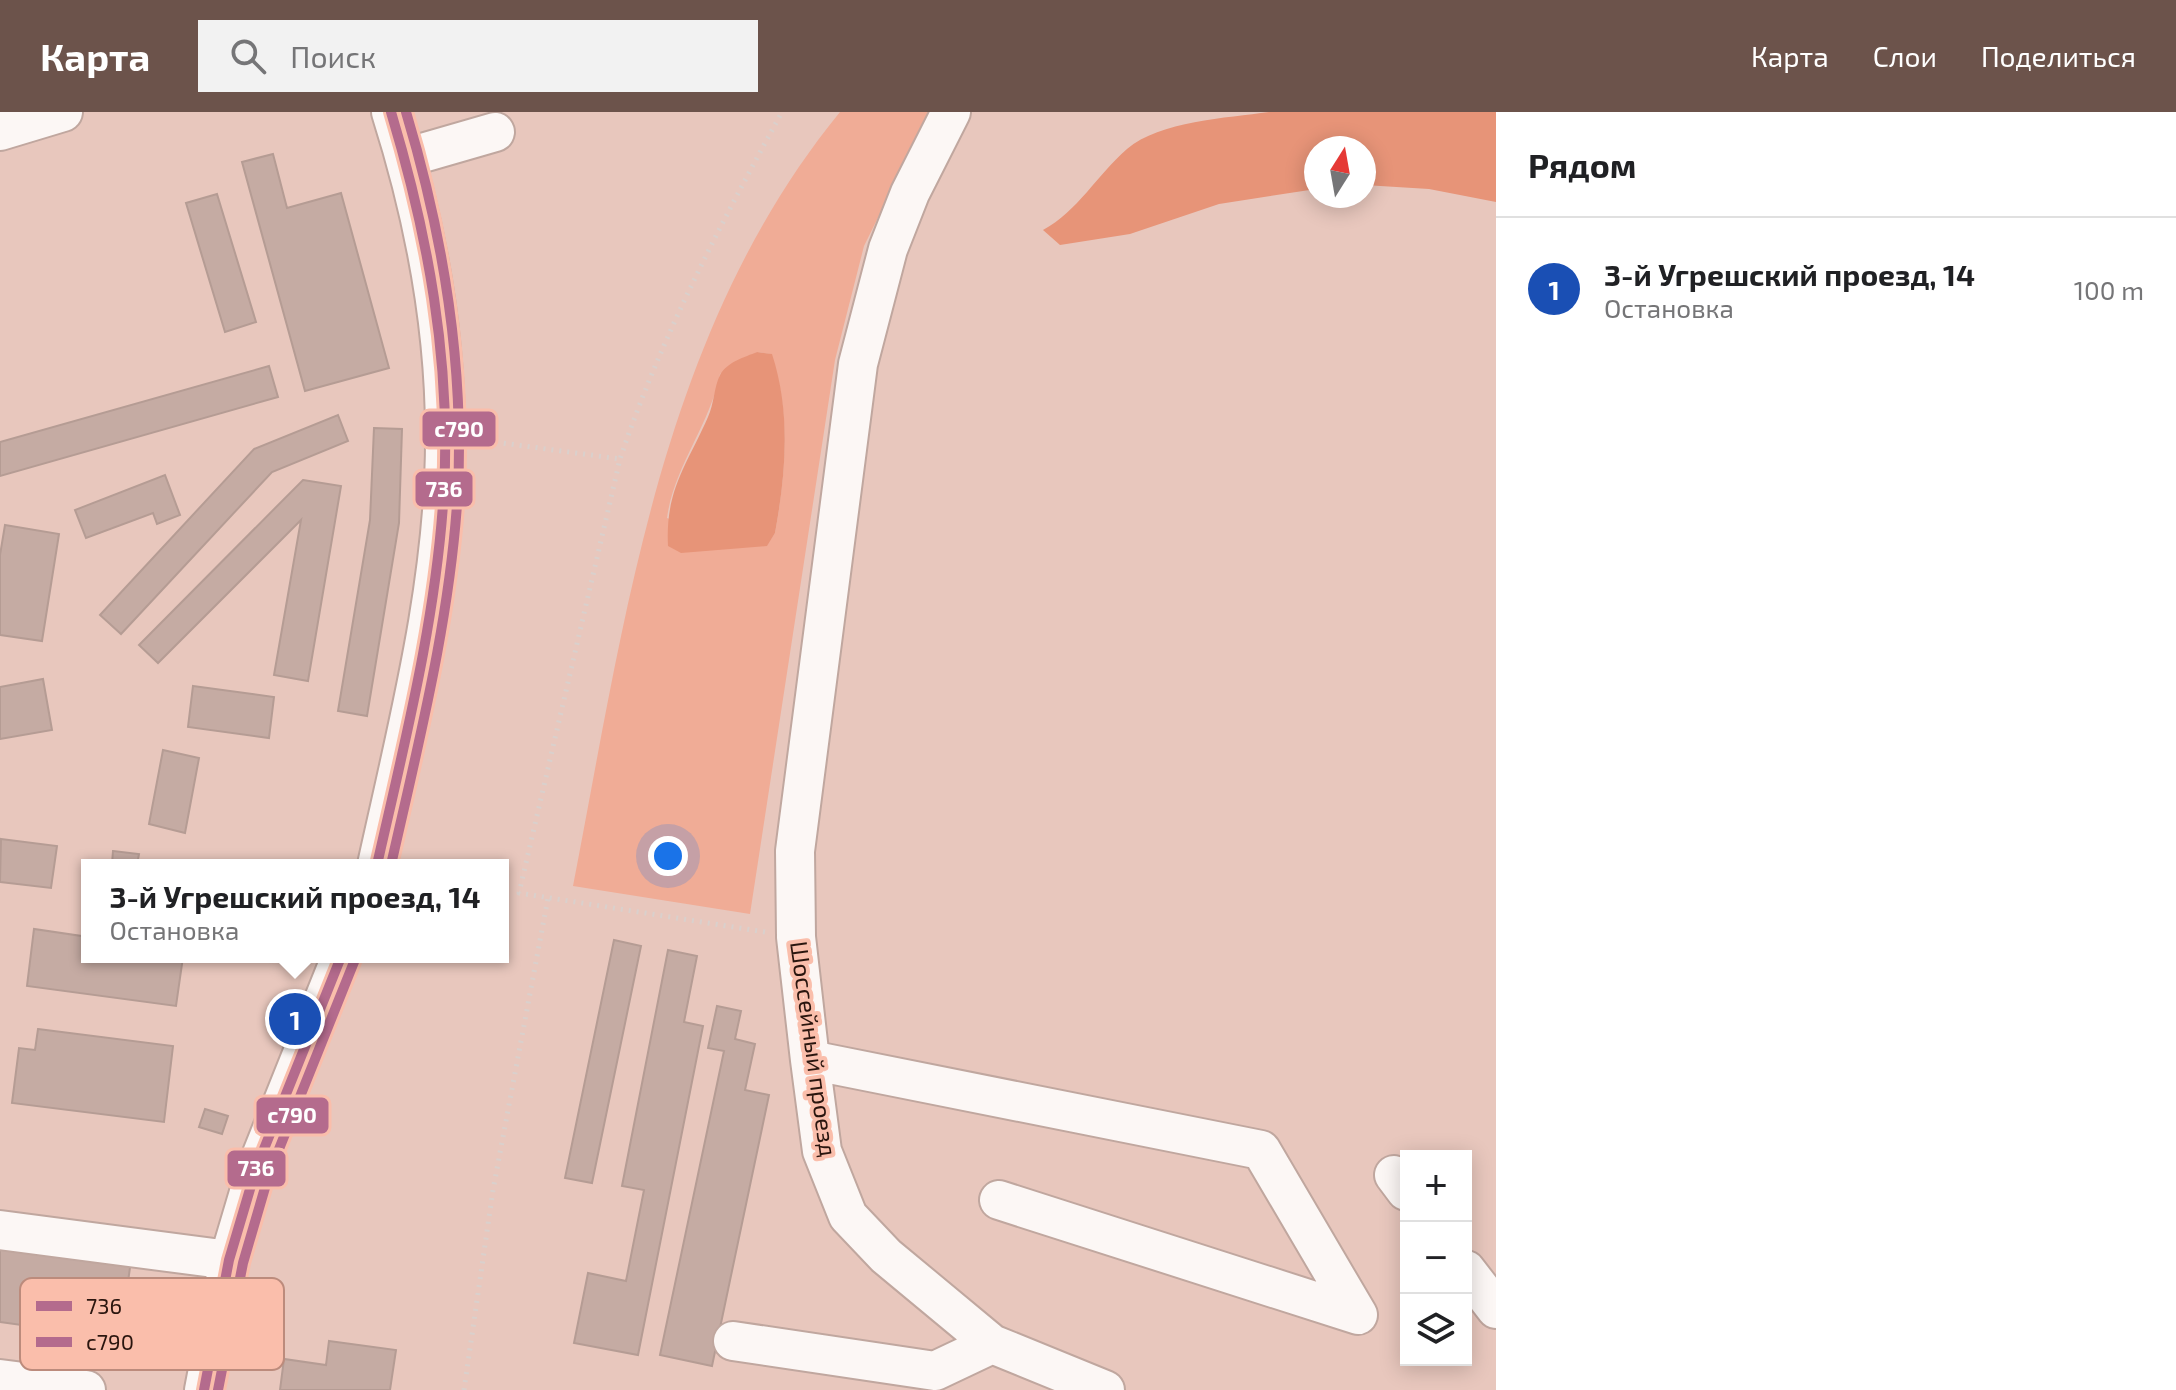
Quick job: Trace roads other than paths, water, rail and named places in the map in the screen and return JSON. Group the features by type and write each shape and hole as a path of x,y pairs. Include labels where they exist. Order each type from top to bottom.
{"street":[{"path":"0,131 63,112"},
{"path":"378,859 420,673 441,516 445,435 441,341 426,247 391,112"},
{"name":"Шоссейный проезд","path":"951,112 910,193 888,249 865,335 795,851 796,937 810,1060 822,1151 848,1216 886,1256 992,1344 1105,1390"},
{"path":"405,158 495,132"},
{"path":"226,1278 256,1169 339,963"},
{"path":"810,1060 1261,1150 1358,1315 999,1200"},
{"path":"0,1230 229,1260"},
{"path":"1472,1278 1496,1309"},
{"path":"733,1341 935,1371 992,1344"},
{"path":"204,1390 208,1370"},
{"path":"0,1379 86,1390"}],"place":[{"name":"3-й Угрешский проезд, 14","path":"295,1019"}]}
